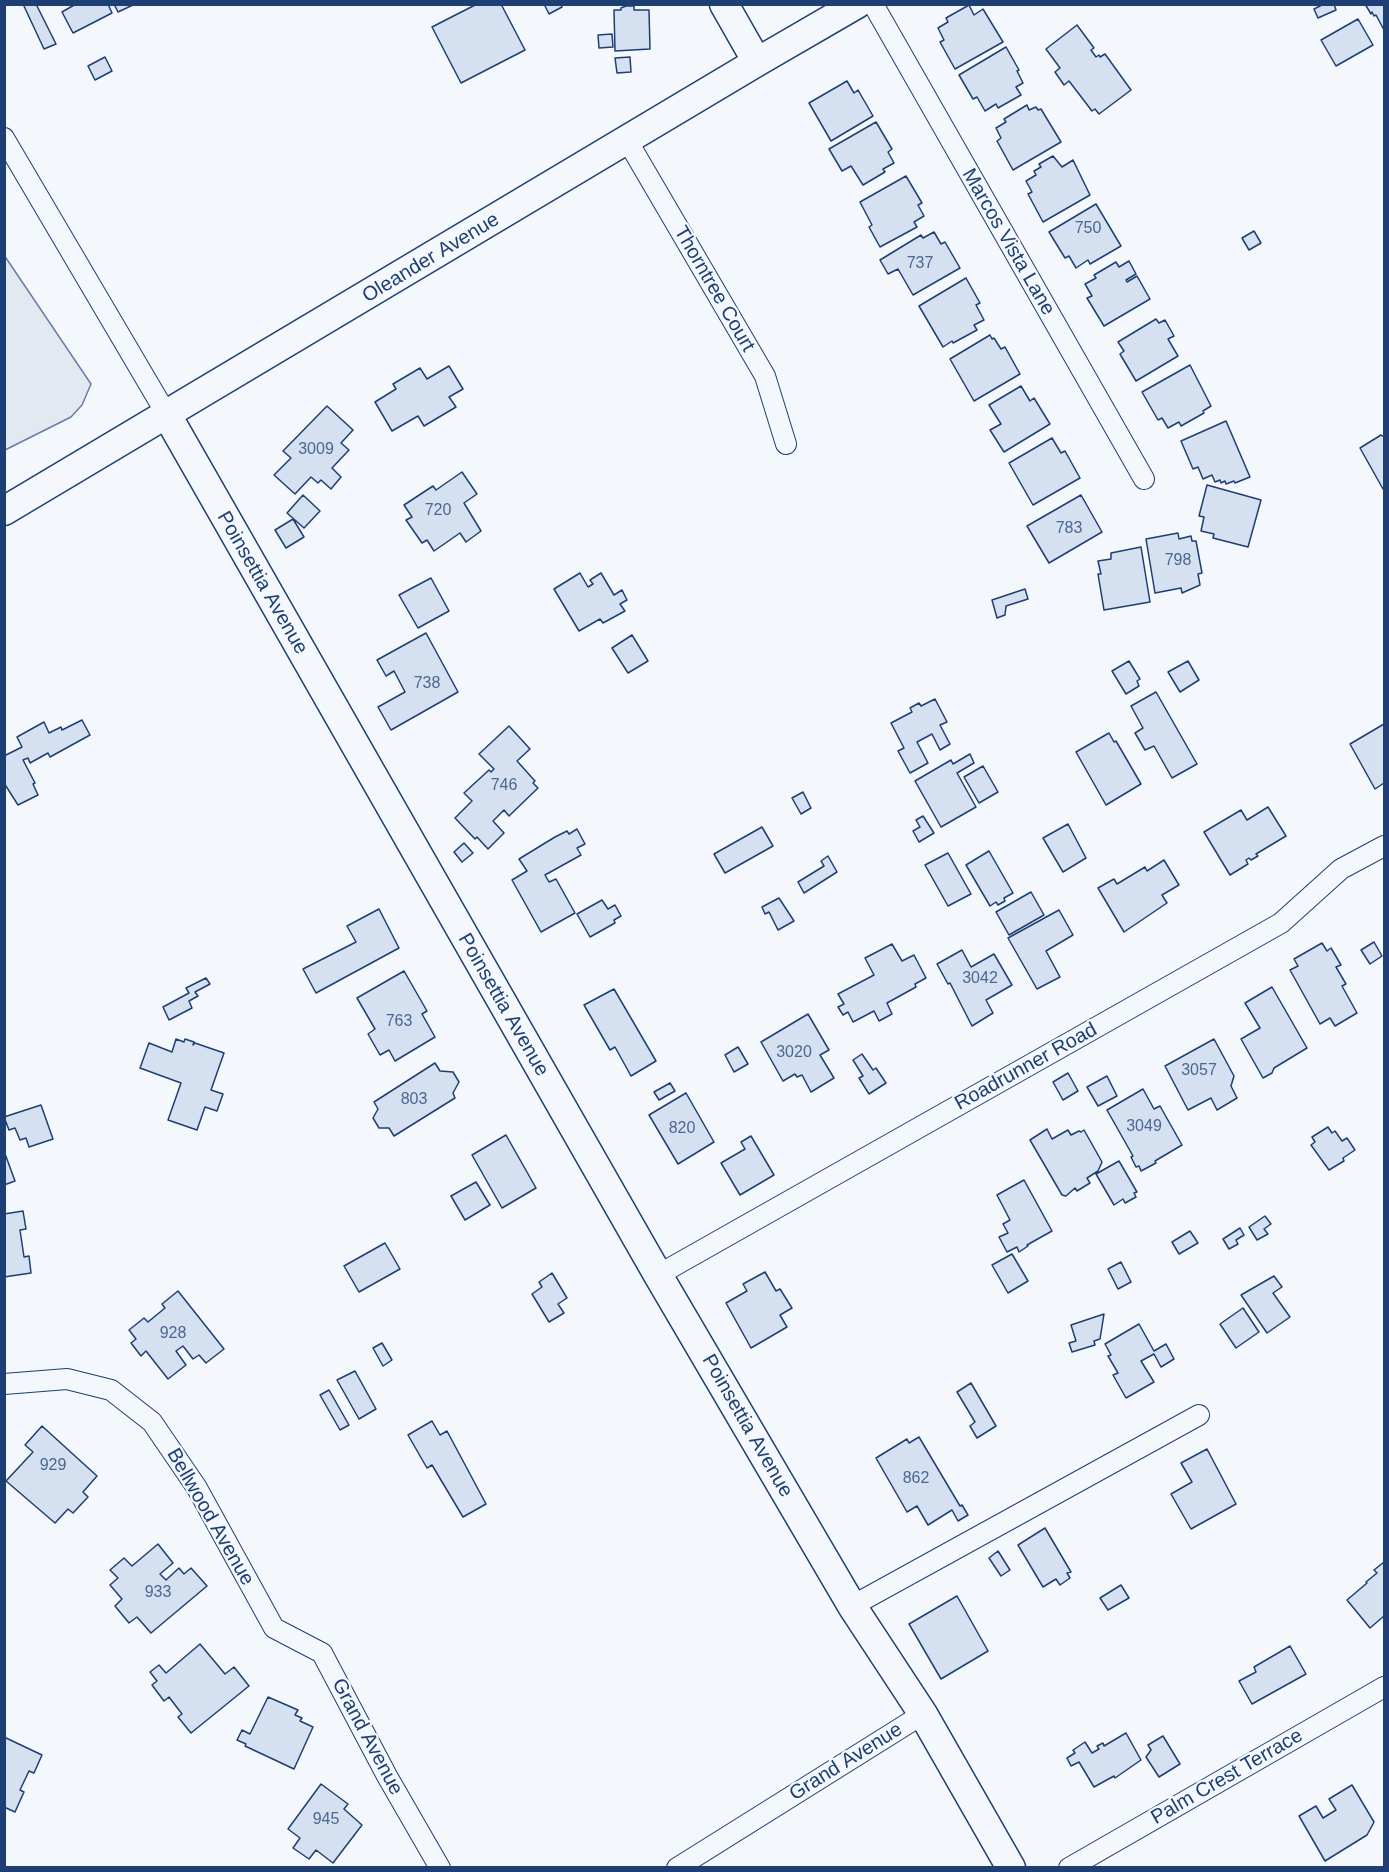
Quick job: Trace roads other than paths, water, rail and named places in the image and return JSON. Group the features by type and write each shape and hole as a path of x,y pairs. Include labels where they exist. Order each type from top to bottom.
{"street":[{"path":"724,4 757,62"},
{"name":"Oleander Avenue","path":"4,511 857,4"},
{"name":"Marcos Vista Lane","path":"873,4 1144,479"},
{"name":"Poinsettia Avenue","path":"4,138 166,415 658,1275 852,1606 923,1714 1011,1868"},
{"name":"Thorntree Court","path":"627,140 765,376 786,444"},
{"name":"Roadrunner Road","path":"658,1275 1281,923 1341,869 1384,846"},
{"name":"Bellwood Avenue","path":"4,1384 67,1379 111,1390 152,1422 197,1488 274,1628"},
{"path":"852,1606 1199,1415"},
{"name":"Grand Avenue","path":"274,1628 322,1653 387,1776 440,1868"},
{"name":"Palm Crest Terrace","path":"1070,1868 1384,1687"},
{"name":"Grand Avenue","path":"677,1868 923,1714"}]}
